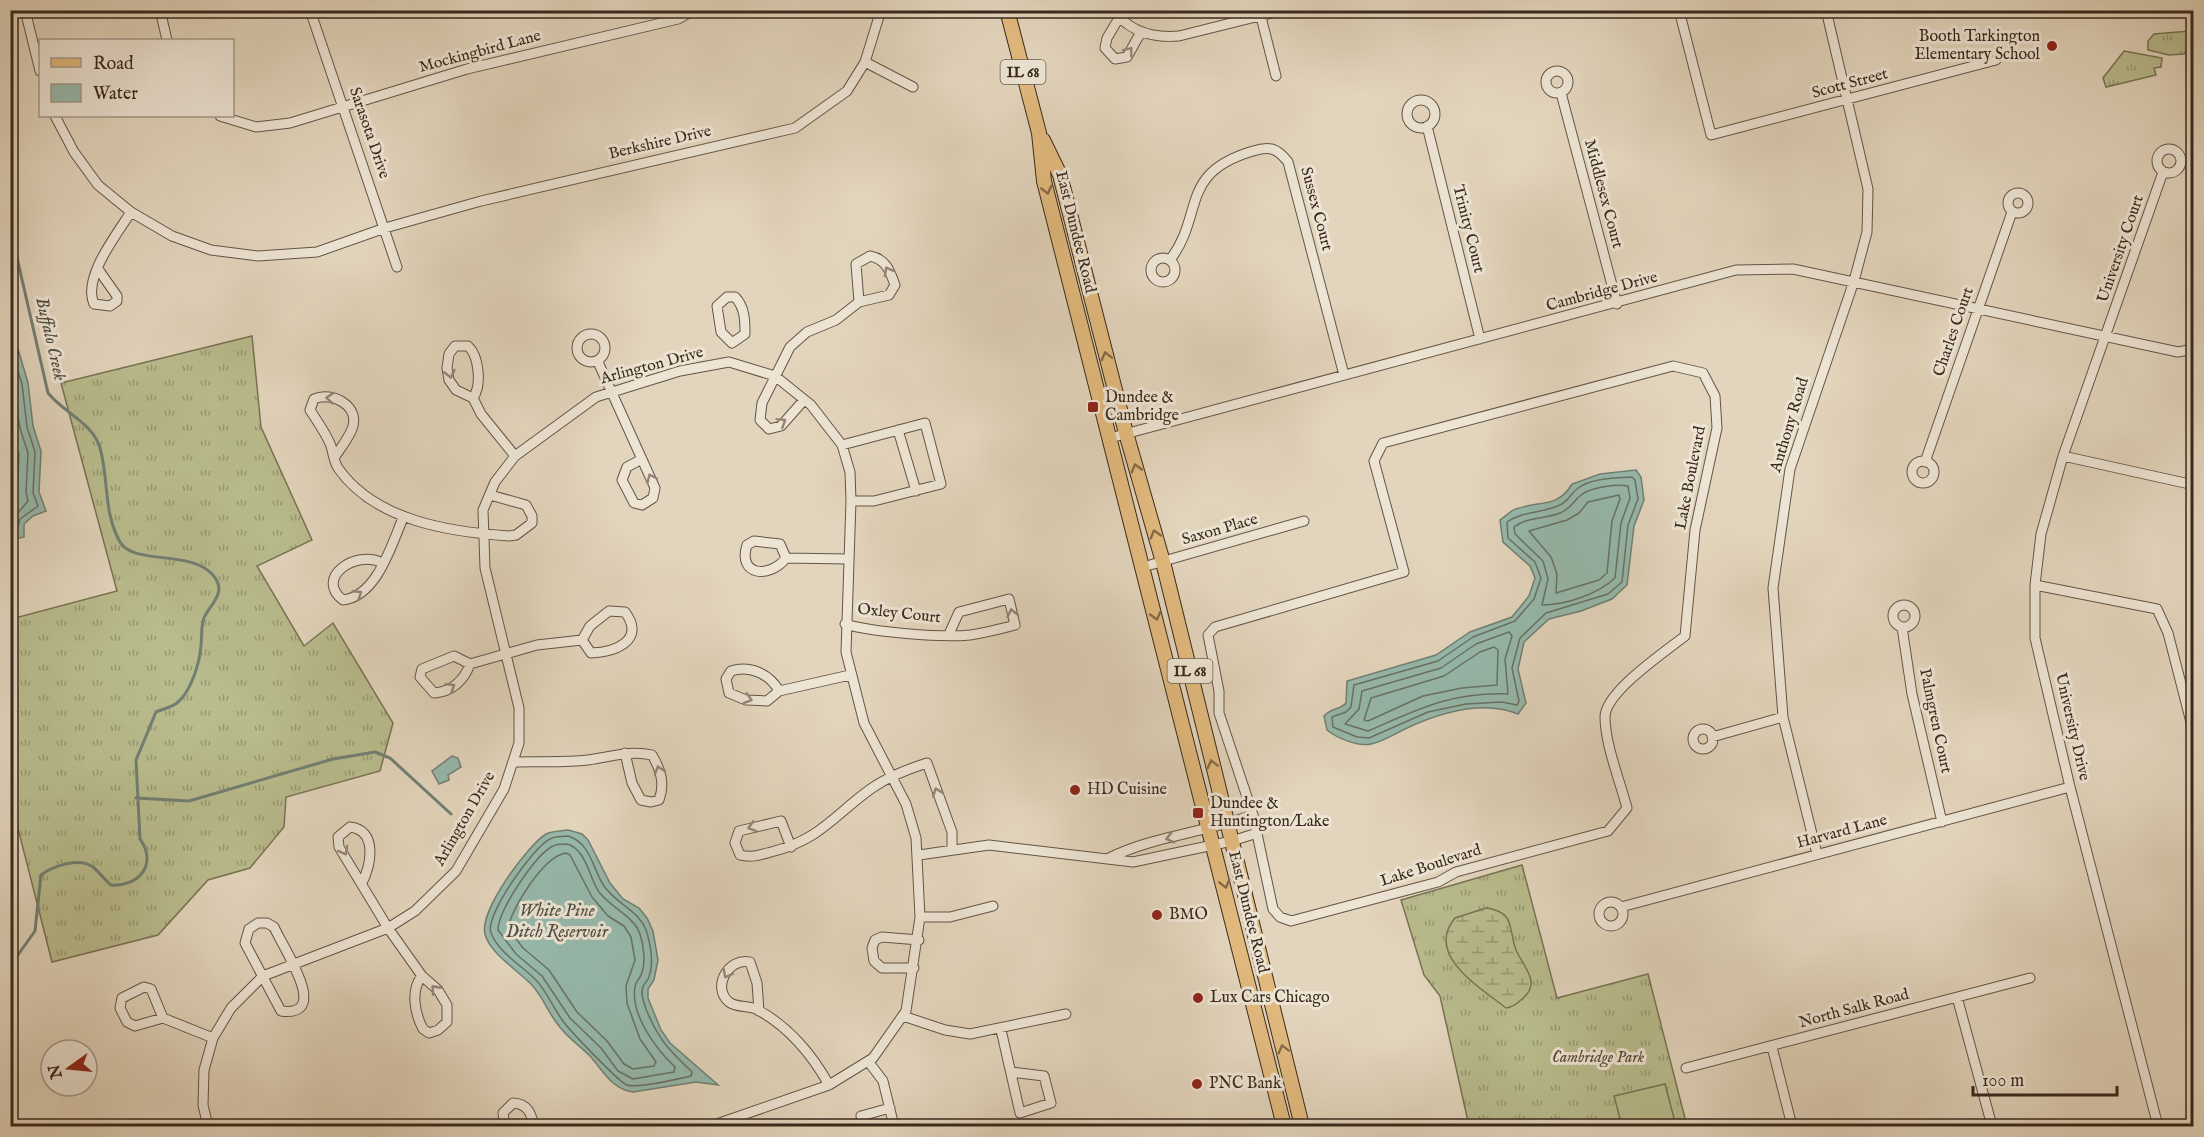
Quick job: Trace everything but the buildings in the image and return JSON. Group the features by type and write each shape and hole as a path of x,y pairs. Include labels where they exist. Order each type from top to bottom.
{"main road":[{"name":"IL 68","path":"1006,10 1039,132"},
{"name":"East Dundee Road","path":"1039,132 1060,175 1126,434 1163,562 1302,1126"},
{"name":"East Dundee Road","path":"1039,132 1044,181 1215,844 1284,1126"}],"street":[{"path":"25,10 39,67"},
{"path":"160,10 167,39"},
{"name":"Sarasota Drive","path":"310,10 397,267"},
{"name":"Mockingbird Lane","path":"223,117 256,127 290,123 467,69 678,19 694,10"},
{"name":"Berkshire Drive","path":"56,117 74,152 98,185 131,212 172,236 211,250 258,256 317,252 385,228 481,201 795,128 847,91 865,62 881,10"},
{"path":"1141,32 1127,57 1115,59 1106,48 1107,38 1116,14 1141,32 1161,37 1179,36 1283,10"},
{"name":"Scott Street","path":"1679,10 1711,135 1996,60"},
{"name":"Anthony Road","path":"1817,854 1783,717 1773,588 1790,469 1854,281 1867,232 1868,189 1826,10"},
{"path":"1261,17 1276,76"},
{"path":"865,62 913,87"},
{"name":"Middlesex Court","path":"1561,93 1617,304"},
{"name":"Trinity Court","path":"1427,126 1480,339"},
{"name":"Sussex Court","path":"1170,260 1176,252 1195,199 1212,170 1230,158 1256,150 1272,147 1280,151 1288,162 1344,375"},
{"name":"University Court","path":"2106,336 2163,172"},
{"path":"98,269 131,212"},
{"name":"Charles Court","path":"1925,462 2012,212"},
{"path":"804,400 781,426 769,429 760,420 762,403 790,347 807,332 836,320 859,303 889,295 895,285 890,270 880,258 870,256 855,264 859,303"},
{"name":"Cambridge Drive","path":"1110,438 1617,304 1736,270 1794,269 2178,352 2193,349"},
{"path":"729,362 732,343 746,334 741,303 735,297 727,297 717,306 721,332 732,343"},
{"name":"University Drive","path":"2106,336 2063,456 2041,534 2035,585 2035,638 2070,786 2158,1126"},
{"path":"473,398 478,381 474,351 468,345 455,346 449,354 447,368 449,380 456,390 473,398 481,414 515,456"},
{"path":"598,362 611,390 642,459 655,488 653,498 642,505 634,503 622,480 627,467 642,459"},
{"name":"Arlington Drive","path":"208,1126 202,1105 204,1070 213,1038 231,1008 263,976 388,928 415,911 456,871 504,789 519,743 519,708 485,568 482,534 483,510 495,482 515,456 596,397 611,390 680,371 729,362 775,376 804,400 842,446 849,472 851,501 845,624 850,675 864,723 906,804 919,855 920,917 919,940 906,1011 868,1060 829,1085 711,1126"},
{"name":"Lake Boulevard","path":"1673,366 1703,373 1715,396 1717,428 1695,530 1685,636 1636,675 1611,700 1605,715 1627,808 1616,825 1608,831 1456,872 1438,882 1291,921 1280,917 1274,909 1253,815 1219,713 1219,692 1208,635 1215,627 1404,572 1374,461 1383,443 1673,366"},
{"path":"334,458 353,427 350,408 340,399 323,395 314,399 310,410 330,444 334,458 337,467 362,492 403,518 482,534 516,535 532,524 532,516 526,505 490,495"},
{"path":"842,446 925,423 941,484 874,501 851,501"},
{"path":"898,430 916,491"},
{"path":"2063,456 2193,485"},
{"path":"382,563 373,558 353,560 335,576 332,587 336,594 343,600 351,599 362,593 377,579 403,518"},
{"name":"Saxon Place","path":"1143,567 1304,521"},
{"path":"754,541 780,544 786,558 779,567 768,572 757,572 747,565 744,556 747,545 754,541"},
{"path":"786,558 848,559"},
{"path":"2035,585 2157,609 2168,633 2193,734"},
{"name":"Oxley Court","path":"845,624 885,631 969,635 1015,625 1009,599 959,612 949,634"},
{"path":"609,611 625,612 633,622 633,633 627,642 604,652 591,653 582,640 590,626 609,611"},
{"name":"Palmgren Court","path":"1902,627 1912,694 1942,822"},
{"path":"470,664 466,675 444,692 434,693 420,677 422,669 454,656 470,664 537,645 582,640"},
{"path":"779,691 763,674 752,670 731,671 726,679 729,693 746,700 767,701 779,691 850,675"},
{"path":"1712,737 1783,717"},
{"path":"513,762 588,760 624,753 636,751 652,755 658,765 664,788 660,800 651,802 641,800 632,783 624,753"},
{"path":"792,847 781,821 739,831 735,843 740,855 750,858 792,847 820,832 872,788 927,764 952,832 952,848"},
{"name":"Harvard Lane","path":"1621,907 2070,786"},
{"path":"1109,858 1129,848 1227,824 1253,815"},
{"path":"362,883 371,856 367,836 358,828 350,827 338,837 339,847 388,928 422,976 438,990 447,1005 447,1022 438,1030 429,1033 419,1022 416,1008 415,990 422,976"},
{"path":"919,855 952,848 989,845 1132,862 1232,841 1257,833"},
{"path":"920,917 950,917 993,906"},
{"path":"258,923 267,923 274,927 305,996 301,1010 294,1013 281,1011 263,976 245,943 249,928 258,923"},
{"path":"914,968 882,968 874,961 872,948 875,940 882,937 919,940"},
{"path":"759,1011 757,983 750,962 742,960 730,966 722,981 723,994 738,1006 759,1011 775,1019 816,1062 829,1085"},
{"name":"North Salk Road","path":"1686,1068 2030,978"},
{"path":"163,1018 152,989 144,987 122,998 120,1008 128,1022 135,1026 163,1018 213,1038"},
{"path":"1957,997 1992,1126"},
{"path":"903,1016 945,1030 970,1034 1001,1030 1066,1014"},
{"path":"1001,1030 1020,1113 1051,1103 1044,1076 1011,1072"},
{"path":"1772,1047 1792,1126"},
{"path":"868,1060 883,1081 894,1126"},
{"path":"505,1126 503,1113 513,1103 522,1103 529,1109 534,1126"},
{"path":"863,1126 861,1116 890,1108"}],"green space":[{"path":"2190,31 2193,41 2184,54 2169,55 2148,50 2148,41 2154,34"},
{"path":"2124,51 2162,58 2161,67 2154,68 2156,75 2106,87 2103,78"},
{"path":"252,336 261,427 312,540 257,566 304,646 333,623 393,723 380,771 286,797 284,827 250,868 208,880 158,935 52,962 11,801 11,619 117,591 61,383"},
{"name":"Cambridge Park","path":"1522,865 1557,998 1648,974 1687,1126 1469,1126 1440,996 1424,975 1401,900"},
{"path":"1486,908 1498,911 1507,918 1516,950 1530,975 1531,987 1528,993 1517,1004 1508,1008 1483,991 1460,969 1446,945 1447,932 1455,918"},
{"path":"1665,1084 1676,1126 1622,1126 1614,1096"}],"water":[{"path":"11,341 16,342 28,383 33,426 41,451 39,492 46,511 33,516 24,524 24,537 11,540"},
{"path":"1636,470 1641,477 1644,500 1634,526 1627,585 1612,599 1581,611 1549,619 1524,642 1518,669 1526,703 1518,714 1490,708 1461,710 1432,718 1380,742 1366,745 1348,741 1327,730 1324,716 1346,703 1347,681 1436,655 1470,632 1512,617 1529,596 1535,578 1530,566 1503,542 1500,520 1514,510 1525,506 1554,501 1572,484 1600,474"},
{"path":"452,756 458,758 461,767 448,775 449,780 439,784 432,771"},
{"name":"White Pine Ditch Reservoir","path":"568,830 582,834 588,840 610,883 623,899 639,908 647,918 653,931 658,960 654,980 648,989 648,998 661,1030 670,1043 718,1085 696,1082 633,1092 619,1087 562,1030 535,989 492,948 485,934 485,924 489,910 506,880 528,851 546,834"}],"waterway":[{"name":"Buffalo Creek","path":"10,227 48,393 85,425 96,439 103,460 111,519 120,542 127,549 137,553 177,559 202,567 212,574 219,586 217,598 203,621 199,660 187,692 177,703 156,712 136,760 140,839 147,857 143,872 137,878 121,885 111,885 93,867 81,863 59,866 41,875 35,931 10,966"},
{"path":"136,798 189,801 333,759 375,752 390,758 451,814"}],"place":[{"name":"Booth Tarkington Elementary School","path":"2052,46"},
{"name":"Dundee & Cambridge","path":"1093,407"},
{"name":"HD Cuisine","path":"1075,790"},
{"name":"Dundee & Huntington/Lake","path":"1198,813"},
{"name":"BMO","path":"1157,915"},
{"name":"Lux Cars Chicago","path":"1198,998"},
{"name":"PNC Bank","path":"1197,1084"}]}
